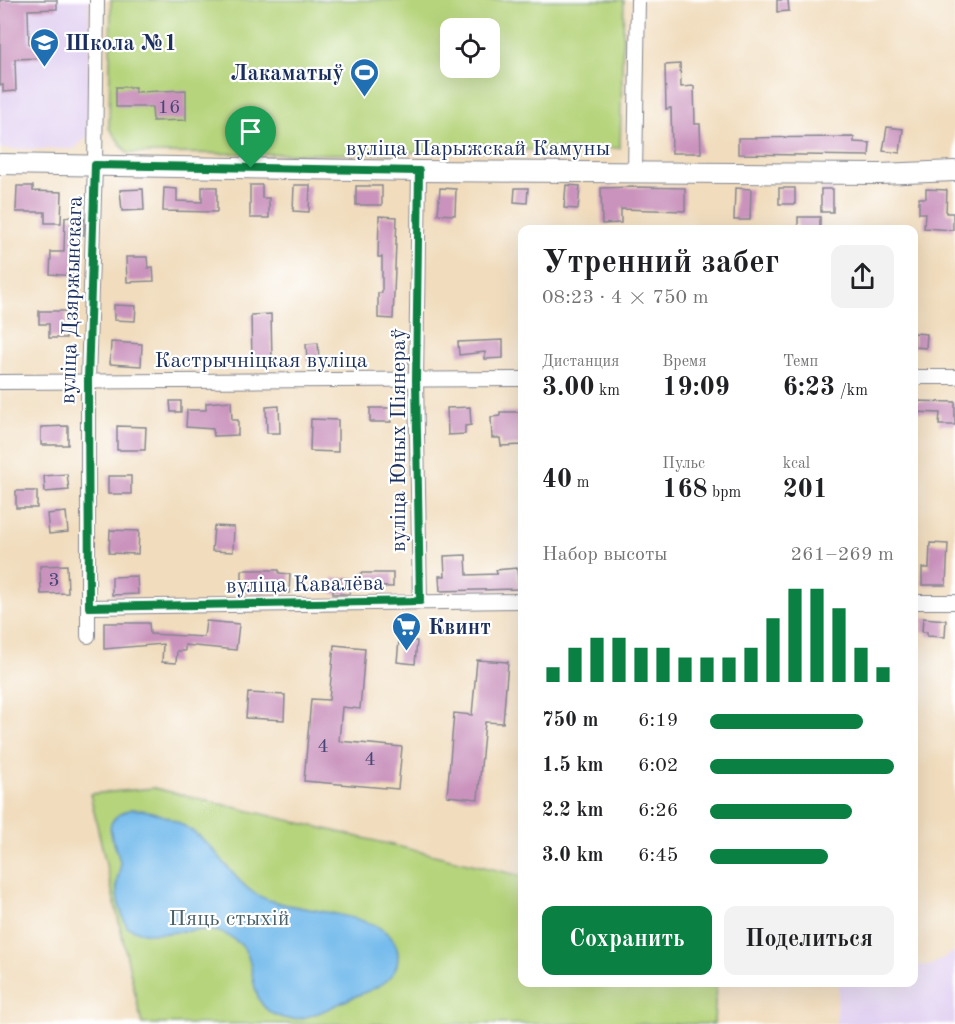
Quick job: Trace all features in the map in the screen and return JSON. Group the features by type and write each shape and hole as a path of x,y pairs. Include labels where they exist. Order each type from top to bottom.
{"street":[{"name":"вуліца Дзяржынскага","path":"88,636 88,380 95,165 97,0"},
{"path":"635,172 638,0"},
{"name":"вуліца Парыжскай Камуны","path":"0,164 419,171 880,174 955,171"},
{"name":"вуліца Юных Піянераў","path":"419,171 416,380 420,601"},
{"path":"918,377 955,377"},
{"name":"Кастрычніцкая вуліца","path":"0,382 518,379"},
{"name":"вуліца Кавалёва","path":"89,607 518,601"},
{"path":"918,602 955,602"}],"shaded area":[{"name":"Школа №1","path":"0,0 89,0 88,136 74,149 0,149"},
{"path":"955,951 955,1024 836,1024 839,987 918,987 918,965 930,966"}],"green space":[{"name":"Лакаматыў","path":"111,0 624,0 620,148 328,154 127,153 109,128"},
{"name":"Пяць стыхій","path":"154,788 518,875 518,987 716,987 714,1024 142,1024 90,794"}],"water":[{"path":"131,809 167,817 189,829 209,845 239,880 254,893 291,906 361,920 380,928 393,940 398,956 394,972 390,978 378,986 320,1012 301,1018 283,1018 270,1012 262,1004 257,995 246,952 229,936 206,930 144,933 127,927 118,899 117,881 120,865 110,832 114,819"}],"building":[{"path":"0,0 57,0 57,9 28,10 29,44 41,44 42,58 15,59 16,91 3,92 3,85 0,85"},
{"path":"777,0 788,0 789,11 777,12"},
{"path":"680,64 681,87 694,86 695,124 700,124 701,153 672,153 671,108 666,109 665,65"},
{"path":"116,87 135,87 135,92 186,90 186,120 153,121 152,107 116,107"},
{"path":"887,127 903,129 900,153 883,151"},
{"path":"854,137 854,142 870,143 869,156 738,154 738,138"},
{"path":"250,185 262,185 262,198 269,198 269,218 250,218"},
{"path":"294,185 310,185 309,212 293,211"},
{"path":"566,185 580,186 578,209 564,208"},
{"path":"17,186 33,186 33,191 62,192 61,223 45,223 45,212 16,212"},
{"path":"356,186 382,186 382,205 356,205"},
{"path":"202,187 217,187 217,212 163,211 164,188 177,189 177,201 202,202"},
{"path":"440,188 456,189 455,215 438,214"},
{"path":"515,188 528,188 527,203 514,202"},
{"path":"601,188 685,188 685,211 621,209 621,223 602,224"},
{"path":"735,188 751,189 750,220 734,220"},
{"path":"779,188 795,188 795,204 779,204"},
{"path":"143,189 144,210 122,211 120,190"},
{"path":"821,189 833,189 833,212 821,212"},
{"path":"926,189 947,190 946,213 953,213 953,230 924,228 925,213 919,213 919,198 926,198"},
{"path":"379,216 397,217 393,319 378,318 378,293 382,293 382,257 378,257"},
{"path":"65,217 84,218 84,235 75,235 73,276 50,274 51,252 64,252"},
{"path":"798,217 820,217 820,225 798,225"},
{"path":"126,257 147,257 148,268 153,267 154,281 127,282"},
{"path":"114,305 136,306 135,321 114,320"},
{"path":"39,311 66,311 66,338 49,338 49,324 39,324"},
{"path":"271,314 272,360 252,361 251,315"},
{"path":"918,333 927,334 926,348 918,347"},
{"path":"503,340 503,358 485,359 485,352 459,355 458,342"},
{"path":"111,342 142,344 141,366 110,364"},
{"path":"318,343 319,360 307,361 306,344"},
{"path":"170,401 181,401 181,412 171,412"},
{"path":"231,401 232,420 238,420 238,435 214,436 213,429 186,427 187,410 206,410 206,403"},
{"path":"918,401 955,402 955,425 939,425 940,413 918,412"},
{"path":"279,406 280,433 267,433 266,407"},
{"path":"470,407 471,425 465,426 465,434 448,435 447,408"},
{"path":"370,408 390,408 391,422 370,422"},
{"path":"500,412 518,412 518,445 501,446 500,438 492,438 491,417 500,416"},
{"path":"311,419 338,420 338,452 310,451"},
{"path":"68,426 68,445 41,445 41,427"},
{"path":"117,426 146,427 145,450 117,450"},
{"path":"67,474 69,490 45,492 44,476"},
{"path":"108,476 131,476 131,494 108,494"},
{"path":"16,491 37,491 37,508 16,508"},
{"path":"66,512 68,532 49,534 47,514"},
{"path":"214,526 234,527 233,552 212,551"},
{"path":"110,530 139,531 138,554 109,553"},
{"path":"930,543 948,544 946,585 922,585 922,568 929,568"},
{"path":"466,555 467,575 497,574 496,570 517,568 518,589 440,591 439,576 445,576 444,556"},
{"path":"67,565 68,593 41,594 40,566"},
{"path":"242,570 279,570 279,573 290,574 289,593 242,592"},
{"path":"361,573 393,573 393,587 361,586"},
{"path":"137,576 138,594 112,595 112,577"},
{"path":"333,578 349,578 350,594 333,594"},
{"path":"923,618 946,620 945,637 927,636 927,632 922,632"},
{"path":"206,621 239,624 236,650 185,645 185,651 177,651 176,663 162,662 163,644 104,649 104,623 149,623 150,634 204,637"},
{"name":"Квинт","path":"399,640 417,641 415,664 397,662"},
{"path":"334,645 365,648 360,709 342,707 339,741 402,747 398,789 304,781 311,699 329,700"},
{"path":"477,660 508,662 503,723 485,722 478,799 447,796 454,713 472,715"},
{"path":"248,693 285,695 284,720 246,718"}],"place":[{"name":"Школа №1","path":"44,68"},
{"name":"Лакаматыў","path":"365,98"},
{"name":"Квинт","path":"407,652"}],"route":[{"path":"95,165 251,168 419,171 416,380 420,601 310,605 89,607 88,380 95,165"}]}
